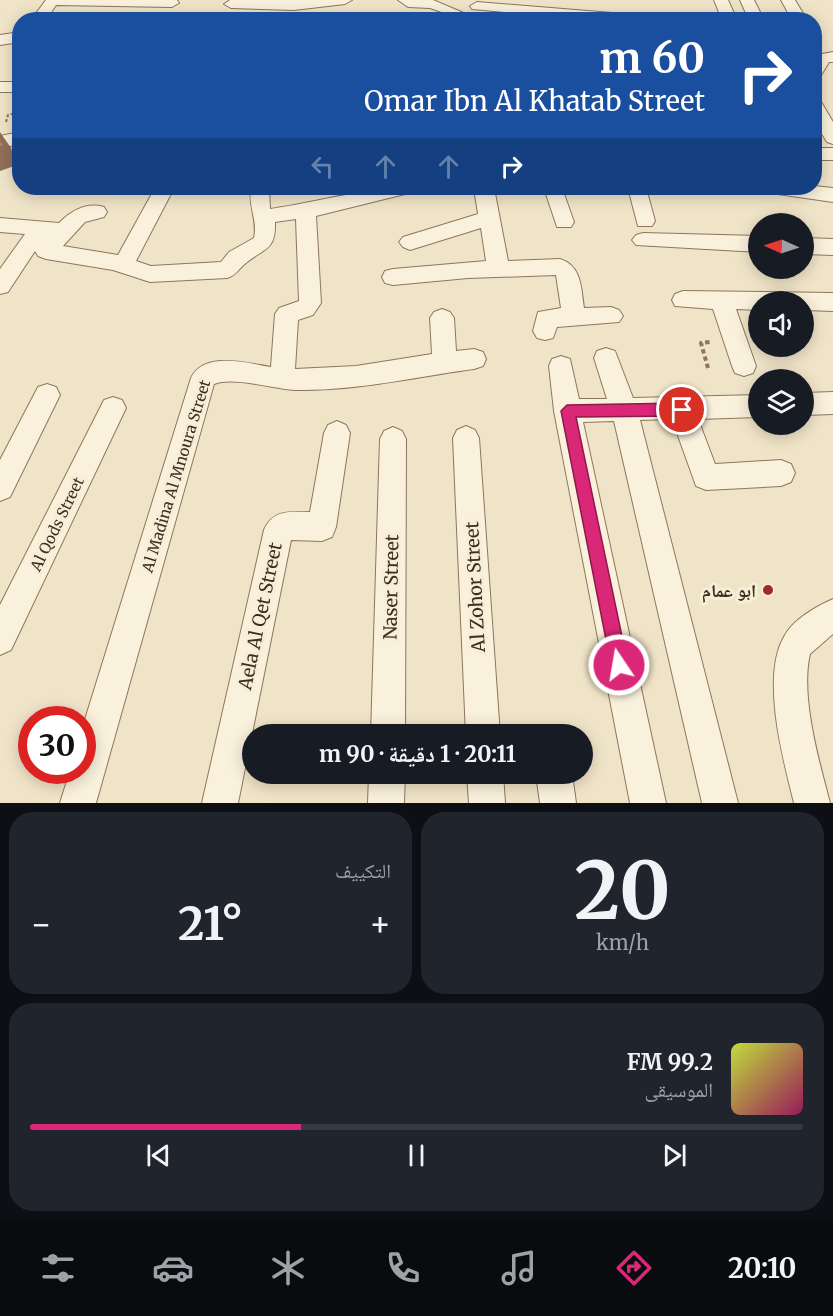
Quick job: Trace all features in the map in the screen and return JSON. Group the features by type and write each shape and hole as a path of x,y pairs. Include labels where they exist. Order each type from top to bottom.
{"street":[{"path":"232,2 294,6 345,0"},
{"path":"405,0 413,4 438,6 447,12"},
{"path":"47,8 172,3"},
{"path":"463,12 478,3 547,6 570,12"},
{"path":"47,8 92,12"},
{"path":"822,125 833,138"},
{"path":"124,264 160,195"},
{"path":"97,212 78,216 45,249 47,253 124,264 150,274 227,270 237,258 252,249 265,237 265,217 259,207 260,195"},
{"path":"265,217 317,202 360,195"},
{"path":"486,195 498,268"},
{"path":"556,195 564,222"},
{"path":"638,195 644,230 748,243"},
{"path":"282,379 287,314 305,309 310,303 317,202"},
{"path":"410,242 491,217"},
{"path":"0,225 63,230"},
{"path":"0,286 40,228"},
{"path":"814,246 833,247"},
{"path":"393,277 498,268 565,269 574,316"},
{"path":"683,300 833,302"},
{"path":"721,300 744,366"},
{"path":"545,331 546,318 611,316"},
{"path":"442,318 445,362"},
{"path":"606,358 624,410 720,803"},
{"name":"Al Madina Al Mnoura Street","path":"78,803 203,378 207,374 219,371 282,379 372,376 445,362 474,359"},
{"path":"561,366 567,411 648,803"},
{"path":"0,488 47,395"},
{"path":"814,404 833,403"},
{"path":"567,411 682,410 748,407"},
{"name":"Al Qods Street","path":"0,639 113,408"},
{"path":"682,410 706,477 781,473"},
{"name":"Aela Al Qet Street","path":"220,803 279,530 283,526 322,527 337,434"},
{"name":"Al Zohor Street","path":"466,438 482,724"},
{"name":"Naser Street","path":"388,724 393,439"},
{"path":"812,803 799,755 790,667 795,647 833,615"},
{"path":"386,803 387,784"},
{"path":"486,784 487,803"},
{"path":"555,784 558,803"}],"place":[{"name":"ابو عمام","path":"768,590"}],"route":[{"path":"619,665 567,411 682,410"}]}
